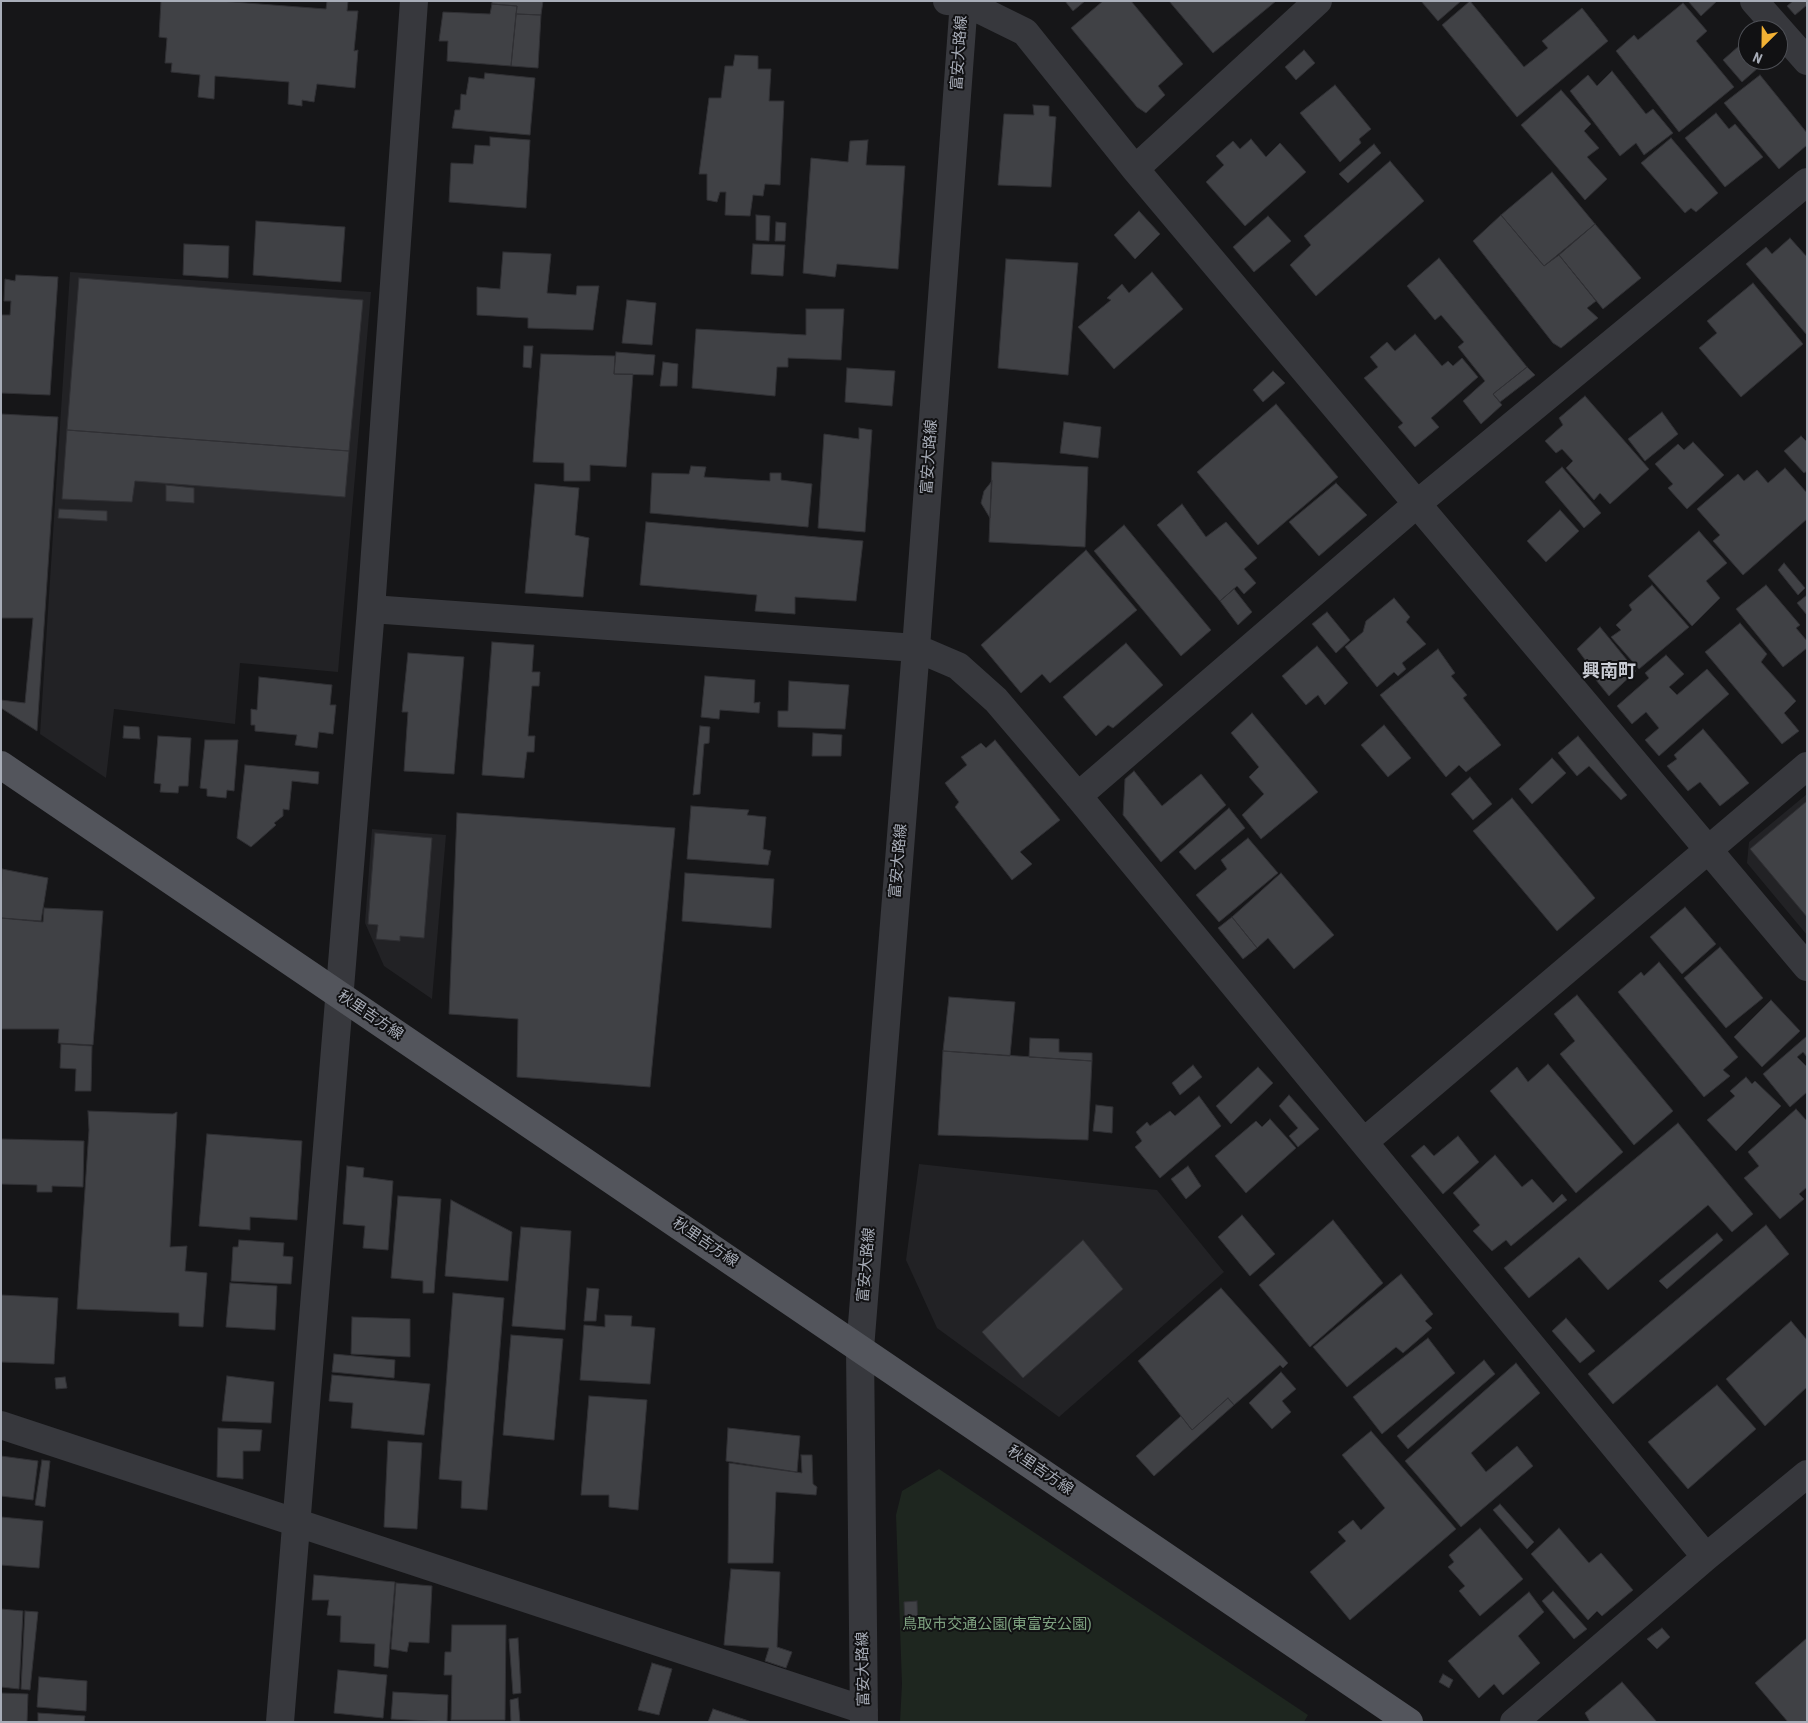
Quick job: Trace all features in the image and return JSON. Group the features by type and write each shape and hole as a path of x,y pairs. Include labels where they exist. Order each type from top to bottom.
{"main road":[{"name":"秋里吉方線","path":"1,765 1409,1722"}],"street":[{"path":"280,1722 371,609 414,1"},
{"path":"1135,169 1318,1"},
{"path":"1754,1 1807,61"},
{"path":"958,2 1025,32 1135,169 1807,966"},
{"name":"富安大路線","path":"864,1716 860,1349 916,648 958,2"},
{"path":"1078,796 1418,503 1807,182"},
{"path":"371,609 916,648 958,666 976,681 1078,796 1365,1141 1706,1557"},
{"path":"1365,1141 1807,766"},
{"path":"1,1425 864,1716"},
{"path":"1514,1722 1706,1557 1807,1474"}],"shaded area":[{"path":"70,272 371,292 338,672 240,663 235,724 114,709 106,778 40,734"},
{"path":"1807,794 1807,935 1747,863 1749,842"},
{"path":"372,829 446,835 432,999 384,966 365,923"},
{"path":"919,1164 1157,1190 1224,1272 1059,1417 937,1328 906,1260"}],"green space":[{"name":"鳥取市交通公園(東富安公園)","path":"939,1469 1308,1715 1304,1722 900,1722 902,1684 896,1515 902,1491"}],"building":[{"path":"161,1 220,1 326,9 327,1 348,1 347,11 358,11 354,51 358,50 355,88 317,84 314,102 302,100 302,106 288,104 289,82 215,76 214,99 198,97 200,75 171,72 172,63 165,63 167,38 159,37"},
{"path":"492,1 543,1 541,15 516,14 517,6 492,4"},
{"path":"1065,1 1085,1 1073,11"},
{"path":"1103,1 1131,1 1183,64 1158,86 1165,95 1146,113 1137,107 1071,28"},
{"path":"1169,1 1276,1 1213,53"},
{"path":"1421,1 1461,1 1438,21"},
{"path":"1470,1 1524,67 1548,48 1542,41 1582,8 1608,41 1517,117 1442,25"},
{"path":"1688,1 1717,1 1701,16"},
{"path":"1793,1 1807,1 1807,5 1795,15 1787,6"},
{"path":"1683,3 1707,31 1696,41 1734,87 1679,132 1616,51 1634,35 1638,40"},
{"path":"492,4 517,6 511,66 447,61 448,41 439,41 443,12 490,14"},
{"path":"516,14 541,15 538,68 511,66"},
{"path":"1738,47 1738,70 1756,70 1742,82 1723,60"},
{"path":"1304,50 1315,63 1296,80 1285,67"},
{"path":"735,55 758,56 758,69 771,69 769,101 784,101 780,185 765,184 763,196 753,195 750,216 725,215 726,192 720,192 717,202 707,200 707,174 699,174 709,98 721,98 725,66 733,66"},
{"path":"1612,71 1646,114 1653,109 1673,133 1644,155 1636,143 1620,156 1570,91 1588,75 1597,86"},
{"path":"485,73 535,78 530,135 452,128 455,110 460,110 461,94 466,95 469,77 484,79"},
{"path":"1760,75 1807,133 1807,145 1779,169 1724,103"},
{"path":"1335,85 1371,129 1359,139 1361,143 1340,162 1300,113"},
{"path":"1561,90 1591,124 1584,131 1599,148 1587,157 1607,179 1585,200 1521,125"},
{"path":"1033,105 1049,106 1049,116 1056,117 1051,187 998,185 1004,114 1034,115"},
{"path":"1716,113 1729,129 1735,124 1763,157 1725,187 1685,138"},
{"path":"490,137 530,140 526,208 449,202 451,163 473,164 475,145 490,146"},
{"path":"1671,138 1718,193 1696,212 1691,208 1685,213 1641,163"},
{"path":"1251,139 1266,157 1280,143 1306,172 1245,226 1206,182 1224,165 1216,156 1233,141 1240,149"},
{"path":"868,140 866,165 905,166 898,269 837,264 835,277 803,273 811,158 848,162 850,141"},
{"path":"1374,144 1381,153 1348,183 1339,174"},
{"path":"1390,161 1424,201 1316,296 1290,265 1311,245 1304,236"},
{"path":"1552,172 1595,224 1544,266 1501,215"},
{"path":"1139,211 1160,234 1135,259 1114,235"},
{"path":"756,215 770,216 769,241 756,240"},
{"path":"1501,215 1544,266 1559,255 1596,301 1587,308 1598,318 1561,348 1553,343 1473,241"},
{"path":"1268,216 1291,241 1254,272 1233,247"},
{"path":"256,221 345,227 341,282 253,275"},
{"path":"776,222 786,223 785,241 775,241"},
{"path":"1595,224 1641,278 1603,309 1559,255"},
{"path":"1790,238 1807,257 1807,335 1746,264 1766,247 1772,254"},
{"path":"184,244 229,246 228,278 183,275"},
{"path":"753,244 785,245 783,276 751,274"},
{"path":"503,252 551,254 547,293 576,295 577,286 599,286 593,330 528,328 528,318 477,315 477,287 500,289"},
{"path":"1439,258 1527,367 1493,394 1502,405 1481,424 1463,401 1485,381 1458,347 1464,342 1441,315 1435,320 1407,286"},
{"path":"1006,259 1078,263 1068,375 998,368"},
{"path":"1152,272 1183,309 1114,369 1078,327 1111,300 1107,298 1122,284 1129,293"},
{"path":"16,275 58,277 50,395 1,393 1,315 10,315 11,301 4,301 5,279 15,281"},
{"path":"79,278 363,300 349,451 67,430"},
{"path":"1753,283 1803,344 1741,397 1699,348 1717,333 1707,321"},
{"path":"627,300 656,303 652,345 622,343"},
{"path":"806,309 844,309 841,360 788,358 788,367 777,367 775,396 692,388 696,329 806,335"},
{"path":"1415,334 1442,366 1448,361 1453,366 1462,358 1478,377 1431,418 1439,427 1415,447 1398,427 1403,423 1364,378 1378,367 1370,357 1387,342 1395,351"},
{"path":"524,346 533,346 531,368 523,367"},
{"path":"616,352 655,355 653,375 614,374"},
{"path":"541,354 615,356 614,374 633,374 626,467 590,465 590,481 564,481 564,463 533,462"},
{"path":"663,362 678,364 677,386 660,386"},
{"path":"1527,367 1535,375 1500,402 1493,394"},
{"path":"847,368 895,371 892,406 845,402"},
{"path":"1273,371 1285,383 1263,402 1253,390"},
{"path":"1585,396 1649,469 1610,504 1600,493 1594,500 1566,468 1573,461 1562,449 1556,453 1545,441 1563,425 1559,418"},
{"path":"1276,404 1338,477 1258,545 1197,472"},
{"path":"1662,412 1678,434 1645,461 1628,439"},
{"path":"1,414 58,417 37,731 1,708"},
{"path":"1064,422 1101,427 1098,458 1060,453"},
{"path":"859,428 872,430 865,532 818,528 824,434 859,439"},
{"path":"67,430 349,451 345,497 135,481 132,502 62,499"},
{"path":"1801,436 1807,442 1807,471 1804,473 1784,451"},
{"path":"1693,442 1724,475 1687,509 1668,488 1673,484 1655,464 1678,444 1684,450"},
{"path":"992,462 1088,467 1085,547 989,542"},
{"path":"691,466 706,467 704,477 770,481 770,473 781,473 781,480 812,484 808,527 650,513 652,473 689,474"},
{"path":"1562,467 1601,513 1584,528 1545,482"},
{"path":"1785,468 1807,493 1807,519 1743,575 1713,541 1720,535 1697,509 1738,474 1744,481 1757,470 1768,483"},
{"path":"992,481 990,518 981,503 984,491"},
{"path":"1336,483 1367,515 1319,556 1289,522"},
{"path":"535,484 579,488 575,535 589,538 583,597 525,593"},
{"path":"166,485 194,488 194,503 166,501"},
{"path":"1182,504 1206,537 1226,522 1257,558 1244,569 1256,583 1244,594 1237,586 1220,601 1157,525"},
{"path":"59,509 107,511 107,521 58,518"},
{"path":"1560,510 1579,531 1546,562 1527,541"},
{"path":"646,522 863,541 856,601 795,597 795,614 755,611 757,595 640,585"},
{"path":"1124,525 1211,630 1181,656 1094,551"},
{"path":"1699,531 1727,563 1706,581 1720,598 1692,626 1648,576"},
{"path":"1086,550 1137,610 1050,683 1042,674 1021,693 981,645"},
{"path":"1784,563 1805,588 1798,595 1778,570"},
{"path":"1652,585 1689,627 1639,669 1611,637 1621,630 1616,625 1632,610 1629,605"},
{"path":"1766,585 1800,625 1796,628 1807,641 1807,648 1783,667 1736,609"},
{"path":"1234,589 1252,612 1238,625 1220,601"},
{"path":"1807,595 1807,615 1797,603"},
{"path":"1394,598 1410,617 1406,622 1426,644 1402,663 1406,669 1398,676 1394,672 1377,687 1345,647 1363,632 1366,621"},
{"path":"1327,612 1350,640 1336,653 1312,624"},
{"path":"1,618 33,618 25,703 1,700"},
{"path":"1740,623 1767,654 1761,662 1796,701 1784,713 1799,731 1782,744 1705,652"},
{"path":"1600,627 1636,671 1609,696 1583,664 1586,661 1577,649"},
{"path":"492,642 534,645 532,672 540,672 539,686 532,686 528,736 535,736 534,752 527,752 524,778 482,775"},
{"path":"1126,643 1163,685 1113,728 1108,725 1096,736 1063,697"},
{"path":"1317,646 1348,683 1325,705 1318,695 1306,705 1282,676"},
{"path":"1438,649 1455,673 1451,676 1467,695 1463,698 1501,745 1466,772 1459,765 1446,777 1380,695"},
{"path":"408,653 464,657 454,774 404,771 408,712 402,712"},
{"path":"1666,655 1684,674 1669,687 1677,695 1707,669 1729,694 1659,756 1645,740 1659,728 1646,712 1632,724 1617,706 1649,678 1645,673"},
{"path":"705,676 755,680 754,703 760,702 759,713 720,710 719,719 701,717"},
{"path":"259,677 332,685 330,705 336,705 333,734 319,732 317,748 295,745 297,735 255,731 255,725 251,725 251,709 257,710"},
{"path":"789,681 849,685 845,729 778,727 778,711 788,711"},
{"path":"1252,713 1318,792 1261,839 1242,815 1264,794 1249,777 1259,767 1231,733"},
{"path":"1384,725 1411,758 1388,777 1361,745"},
{"path":"124,726 139,727 140,739 123,738"},
{"path":"700,726 710,727 709,743 704,744 700,794 693,795"},
{"path":"1703,729 1749,783 1720,806 1700,782 1688,791 1667,766 1677,759 1674,755"},
{"path":"813,733 842,735 841,756 812,756"},
{"path":"158,736 191,738 188,786 179,786 178,793 160,792 161,784 154,783"},
{"path":"1578,736 1627,795 1621,800 1589,766 1577,776 1558,753"},
{"path":"205,740 238,740 234,791 227,790 226,798 207,796 207,789 200,788"},
{"path":"995,740 1060,820 1020,852 1032,864 1012,880 955,807 959,802 945,783 967,765 961,757 981,743 986,748"},
{"path":"1552,758 1566,773 1532,804 1519,789"},
{"path":"245,765 319,772 318,784 292,781 289,810 283,809 283,816 274,823 276,825 251,847 237,838"},
{"path":"1134,771 1162,806 1201,774 1226,805 1161,862 1123,815 1125,779"},
{"path":"1470,777 1492,804 1473,820 1451,794"},
{"path":"1512,798 1595,898 1557,931 1473,831"},
{"path":"1807,801 1807,917 1750,849"},
{"path":"691,806 749,810 747,815 766,817 763,849 771,851 768,865 687,859"},
{"path":"1229,808 1245,828 1195,870 1179,852"},
{"path":"457,813 675,828 650,1087 517,1077 518,1019 449,1014"},
{"path":"375,833 432,838 424,938 400,936 400,941 376,939 378,925 368,924"},
{"path":"1248,838 1278,873 1219,922 1196,895 1227,869 1221,860"},
{"path":"2,869 48,878 41,921 1,918"},
{"path":"685,873 774,879 771,928 682,921"},
{"path":"1281,873 1334,935 1294,969 1268,938 1257,948 1232,917"},
{"path":"1685,907 1716,944 1682,974 1650,937"},
{"path":"44,908 103,911 93,1045 58,1043 59,1029 1,1029 1,918 43,922"},
{"path":"1232,917 1257,948 1243,959 1218,928"},
{"path":"1720,947 1763,998 1726,1028 1684,978"},
{"path":"1659,962 1738,1057 1723,1070 1730,1076 1704,1097 1618,992 1641,972 1644,976"},
{"path":"1577,995 1673,1111 1634,1145 1560,1054 1575,1041 1554,1014"},
{"path":"949,997 1015,1002 1010,1056 943,1051"},
{"path":"1771,1000 1800,1031 1762,1067 1734,1037"},
{"path":"1807,1036 1807,1057 1803,1052 1797,1057 1807,1067 1807,1092 1790,1107 1763,1074"},
{"path":"1030,1038 1059,1039 1059,1052 1092,1053 1092,1061 1029,1057"},
{"path":"61,1044 92,1046 91,1091 75,1091 76,1069 60,1068"},
{"path":"943,1051 1092,1061 1088,1140 938,1135"},
{"path":"1548,1064 1623,1152 1576,1193 1490,1091 1517,1067 1528,1082"},
{"path":"1193,1065 1202,1077 1180,1095 1172,1083"},
{"path":"1258,1067 1273,1083 1231,1124 1216,1106"},
{"path":"1746,1077 1752,1084 1755,1081 1781,1106 1736,1151 1707,1120 1735,1096 1730,1091"},
{"path":"1289,1095 1319,1129 1298,1147 1289,1136 1298,1128 1279,1106"},
{"path":"1199,1096 1221,1126 1160,1178 1135,1147 1142,1141 1136,1132 1147,1122 1150,1126 1170,1111 1175,1116"},
{"path":"1096,1105 1113,1107 1112,1133 1093,1131"},
{"path":"1796,1109 1807,1121 1807,1187 1799,1194 1804,1199 1780,1219 1744,1178 1759,1166 1748,1152"},
{"path":"88,1111 173,1114 177,1112 170,1247 187,1246 185,1271 207,1273 203,1327 179,1326 179,1313 77,1309 89,1130"},
{"path":"1270,1119 1296,1148 1246,1193 1215,1156 1256,1121 1262,1127"},
{"path":"1678,1123 1753,1214 1732,1232 1708,1205 1608,1290 1579,1257 1529,1298 1504,1268"},
{"path":"207,1134 302,1141 297,1220 250,1217 250,1230 199,1226"},
{"path":"1458,1136 1479,1162 1443,1194 1411,1156 1424,1145 1434,1156"},
{"path":"1,1139 84,1141 83,1187 52,1186 52,1192 37,1192 37,1185 1,1184"},
{"path":"1495,1155 1522,1187 1532,1179 1553,1203 1562,1194 1567,1200 1511,1246 1506,1240 1492,1251 1473,1231 1480,1225 1453,1193"},
{"path":"347,1166 364,1168 363,1177 393,1181 388,1250 363,1248 365,1226 343,1224"},
{"path":"1188,1166 1201,1186 1186,1199 1171,1179"},
{"path":"398,1196 441,1199 434,1293 423,1293 423,1281 391,1278"},
{"path":"451,1200 512,1232 508,1281 445,1276"},
{"path":"1242,1215 1275,1254 1250,1276 1218,1237"},
{"path":"1333,1220 1383,1283 1310,1347 1259,1285"},
{"path":"1766,1225 1789,1254 1613,1404 1588,1374"},
{"path":"521,1227 571,1231 565,1330 512,1326"},
{"path":"1717,1233 1723,1240 1667,1289 1659,1281"},
{"path":"239,1240 284,1243 283,1256 293,1257 291,1284 231,1281 233,1247 238,1247"},
{"path":"1083,1240 1123,1289 1023,1378 982,1332"},
{"path":"1401,1274 1433,1314 1425,1321 1432,1328 1403,1353 1396,1347 1347,1387 1313,1347"},
{"path":"230,1283 277,1286 275,1330 226,1327"},
{"path":"587,1288 599,1289 596,1321 584,1321"},
{"path":"1221,1288 1288,1363 1283,1368 1280,1365 1234,1405 1228,1398 1192,1430 1138,1361"},
{"path":"453,1293 504,1298 487,1510 461,1508 462,1481 439,1479"},
{"path":"1,1295 58,1298 54,1364 1,1362"},
{"path":"605,1315 632,1316 631,1326 655,1328 650,1384 580,1380 584,1325 605,1327"},
{"path":"352,1317 410,1319 410,1357 351,1354"},
{"path":"1566,1318 1595,1351 1580,1363 1552,1331"},
{"path":"1791,1321 1807,1340 1807,1387 1765,1426 1726,1379"},
{"path":"511,1335 563,1339 554,1440 503,1435"},
{"path":"1428,1338 1455,1373 1382,1434 1353,1397"},
{"path":"334,1354 395,1360 394,1378 332,1372"},
{"path":"1484,1360 1495,1374 1408,1449 1397,1436"},
{"path":"1516,1363 1540,1393 1471,1453 1486,1472 1517,1446 1533,1466 1461,1527 1405,1461"},
{"path":"1281,1372 1296,1389 1282,1401 1291,1412 1272,1429 1249,1403"},
{"path":"332,1375 430,1384 424,1435 351,1428 353,1403 329,1401"},
{"path":"227,1376 274,1382 271,1423 222,1421"},
{"path":"65,1377 67,1388 56,1389 55,1378"},
{"path":"1717,1385 1756,1429 1688,1489 1648,1442"},
{"path":"589,1396 647,1400 638,1510 609,1507 609,1495 581,1495"},
{"path":"1228,1398 1234,1405 1154,1476 1136,1456 1181,1416 1192,1430"},
{"path":"218,1428 262,1430 260,1451 243,1451 243,1479 217,1477"},
{"path":"728,1428 800,1436 797,1472 726,1461"},
{"path":"1371,1431 1456,1529 1350,1620 1310,1572 1346,1541 1338,1532 1353,1520 1361,1530 1385,1508 1342,1455"},
{"path":"388,1441 422,1443 417,1529 384,1527"},
{"path":"801,1455 812,1455 813,1484 817,1487 816,1495 776,1492 773,1563 728,1563 729,1463 802,1473"},
{"path":"1,1456 38,1461 33,1500 1,1496"},
{"path":"42,1460 50,1461 45,1507 35,1505"},
{"path":"1500,1504 1534,1542 1527,1549 1493,1510"},
{"path":"1,1517 43,1521 39,1568 1,1565"},
{"path":"1480,1528 1523,1579 1480,1616 1459,1591 1465,1586 1448,1567 1454,1562 1449,1555"},
{"path":"1559,1528 1589,1563 1601,1553 1633,1590 1602,1616 1597,1611 1588,1620 1531,1554"},
{"path":"731,1569 780,1572 777,1647 792,1652 786,1668 765,1661 769,1648 724,1645"},
{"path":"314,1575 395,1582 388,1668 374,1666 375,1644 340,1642 341,1616 327,1615 329,1600 312,1600"},
{"path":"396,1583 432,1586 429,1643 409,1642 407,1652 391,1649"},
{"path":"1553,1591 1587,1629 1574,1639 1542,1601"},
{"path":"1529,1592 1544,1612 1518,1636 1540,1663 1503,1695 1494,1684 1479,1698 1448,1661"},
{"path":"917,1601 918,1628 905,1628 904,1602"},
{"path":"1,1609 23,1611 19,1689 1,1687"},
{"path":"25,1611 38,1612 30,1690 21,1689"},
{"path":"452,1625 506,1625 505,1720 451,1720 452,1675 444,1675 445,1652 451,1652"},
{"path":"1662,1628 1670,1637 1657,1649 1647,1639"},
{"path":"518,1638 521,1693 513,1694 509,1639"},
{"path":"1807,1638 1807,1722 1788,1722 1755,1683"},
{"path":"652,1663 672,1669 659,1715 638,1710"},
{"path":"338,1670 387,1675 383,1718 334,1713"},
{"path":"1443,1674 1453,1680 1449,1688 1439,1682"},
{"path":"39,1677 87,1681 86,1711 37,1707"},
{"path":"1622,1682 1657,1722 1590,1722 1585,1713"},
{"path":"393,1692 448,1695 447,1722 391,1719"},
{"path":"1,1693 28,1694 27,1722 1,1722"},
{"path":"518,1698 520,1722 511,1722 510,1700"},
{"path":"713,1709 752,1722 708,1722"},
{"path":"38,1713 85,1716 84,1722 38,1722"}],"district":[{"name":"興南町","path":"1609,672"}]}
